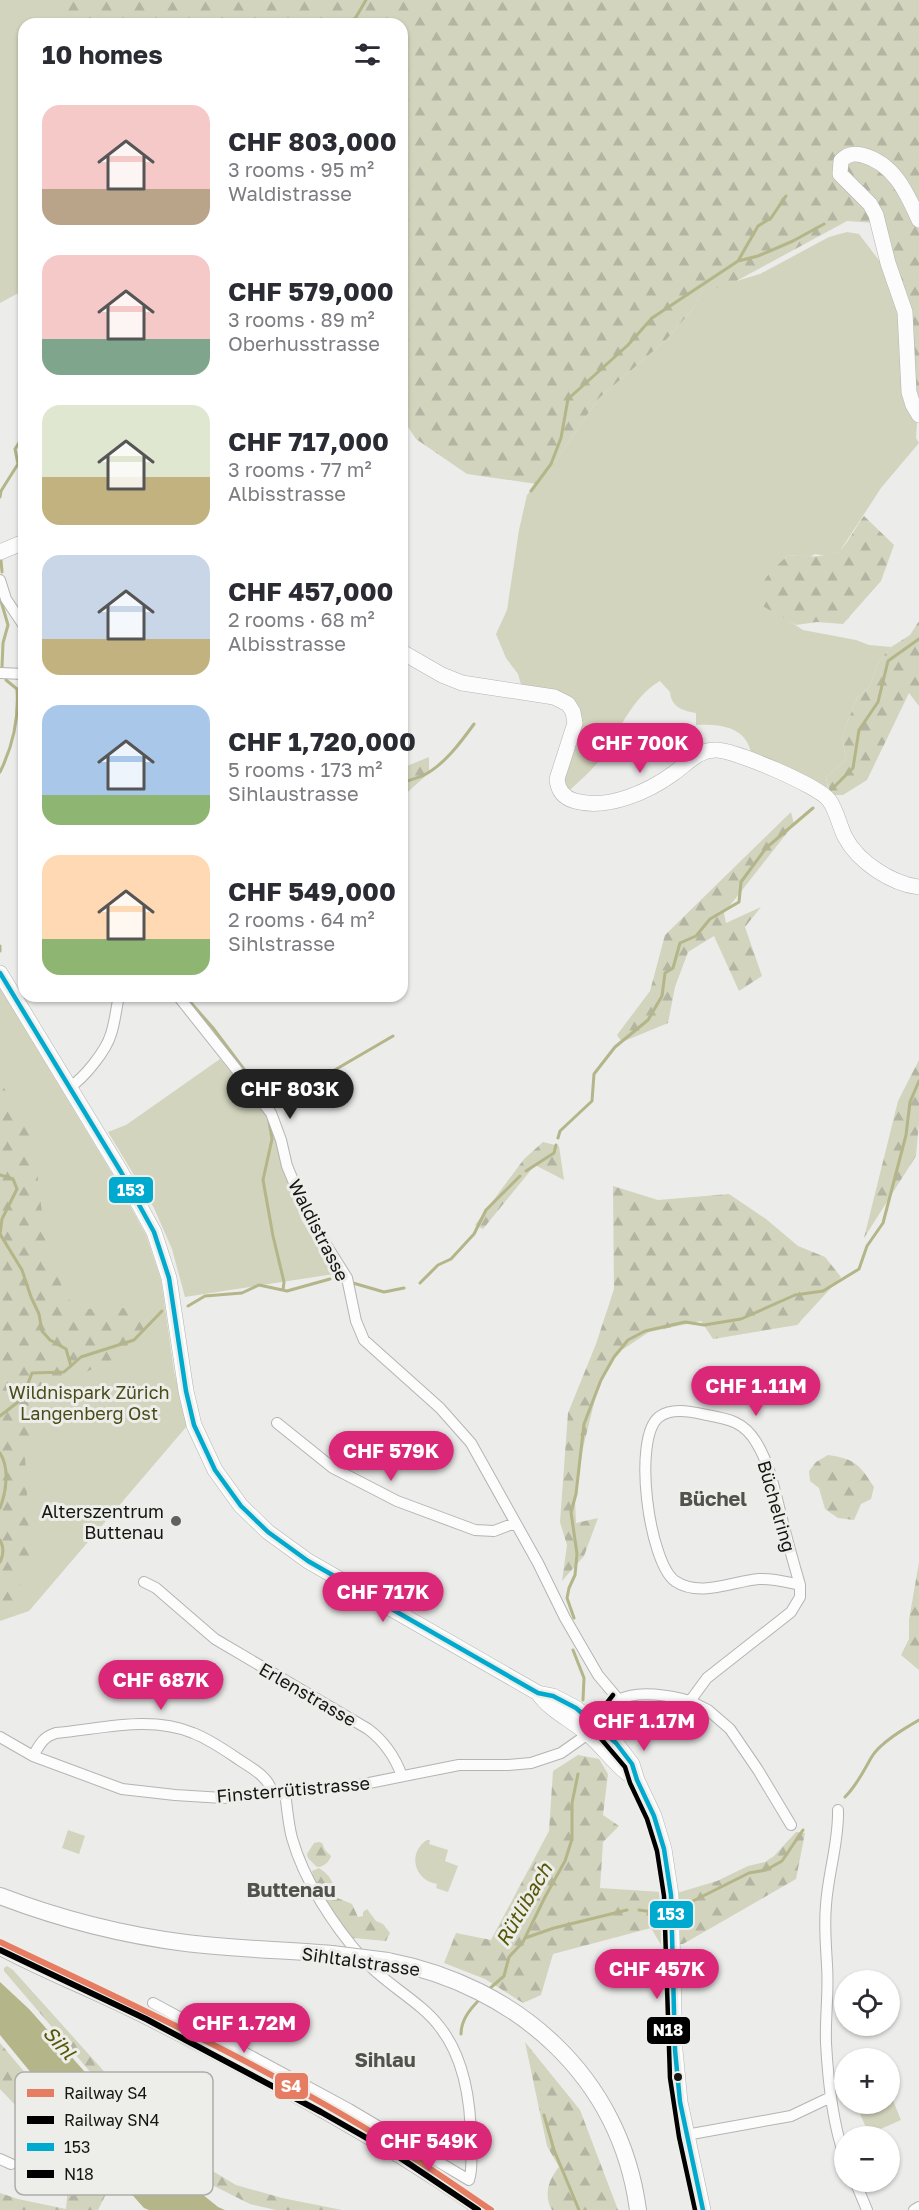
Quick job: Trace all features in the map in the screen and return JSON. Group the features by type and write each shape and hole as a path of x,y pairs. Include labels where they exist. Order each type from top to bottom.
{"main road":[{"path":"919,220 906,191 886,168 874,160 856,154 847,155 841,161 840,174 870,204 876,215 888,263 904,307 909,392 919,415"},
{"path":"0,552 18,544"},
{"path":"408,655 442,675 462,683 480,688 554,697 568,704 573,712 575,723 557,779 561,792 569,799 590,803 626,797 664,780 699,753 714,750 726,752 814,787 831,802 847,842 862,859 889,876 908,885 919,887"},
{"path":"0,973 122,1172 154,1232 169,1278 186,1391 194,1425 215,1470 241,1506 268,1532 308,1561 537,1693 545,1693 576,1708 593,1730 616,1743 632,1764 654,1816 668,1869 672,1922 675,2056 686,2135 703,2210"},
{"name":"Sihltalstrasse","path":"0,1896 51,1914 143,1936 199,1944 332,1954 388,1961 447,1977 478,1990 532,2023 556,2046 595,2095 622,2149 638,2210"}],"street":[{"path":"0,580 6,599 18,617"},
{"path":"0,673 18,674"},
{"path":"70,1087 86,1073 105,1047 111,1036 118,1002"},
{"name":"Waldistrasse","path":"183,1002 271,1113 287,1166 308,1216 346,1278 356,1322 364,1340 440,1408 466,1437 485,1466 565,1618 598,1675 619,1700"},
{"name":"Büchelring","path":"683,1411 731,1419 746,1427 757,1443 771,1477 800,1586 761,1578 702,1588 683,1584 670,1577 653,1535 645,1472 648,1436 657,1419 668,1413 683,1411"},
{"path":"277,1423 333,1468 398,1501 475,1530 494,1531 515,1524"},
{"name":"Erlenstrasse","path":"144,1582 156,1588 215,1639 368,1729 387,1748 402,1776"},
{"path":"690,1701 707,1678 791,1612 800,1597 800,1586"},
{"path":"593,1730 619,1700 630,1696 662,1695 690,1701 708,1710 730,1729 758,1770 791,1826"},
{"path":"33,1756 41,1741 56,1733 132,1724 174,1727 191,1732 219,1746 261,1775 269,1783 272,1793"},
{"name":"Finsterrütistrasse","path":"0,1737 33,1756 122,1790 223,1798 359,1785 459,1765 508,1766 531,1763 561,1753 593,1730"},
{"path":"153,2003 349,2109 469,2180 472,2171 467,2096 462,2070 451,2044 439,2024 383,1979 363,1959 332,1917 298,1856 291,1836 285,1792"},
{"path":"835,2126 826,2042 827,1964 824,1941 828,1875 836,1842 837,1810"},
{"path":"2,1955 144,2018 288,2093 431,2178 479,2210"},
{"path":"686,2135 791,2116 831,2097"},
{"path":"0,2159 11,2164"},
{"path":"860,2192 867,2210"},
{"path":"915,2210 919,2207"}],"green space":[{"path":"0,0 201,0 206,18 18,18 18,293 0,303"},
{"path":"63,0 919,0 919,402 914,390 910,312 875,223 847,221 729,285 702,291 692,310 666,340 598,399 537,484 467,474 416,439 408,427 408,18 65,18 63,14"},
{"path":"847,232 859,234 884,267 898,301 908,410 917,423 916,438 919,443 881,488 840,551 826,556 788,555 780,563 759,604 803,630 856,640 869,645 891,647 879,661 870,686 857,698 842,736 846,760 826,777 828,788 751,754 744,738 738,732 722,726 696,725 696,713 686,711 675,704 670,692 660,681 641,696 597,763 568,792 562,783 580,711 522,688 518,674 506,658 496,634 507,610 519,530 527,495 559,456 598,399 666,340 692,310 702,291 760,274 829,237"},
{"path":"864,516 894,545 881,581 843,624 817,622 796,625 759,604 760,589 763,583 788,555 821,556 839,551"},
{"path":"919,621 919,706 909,693 867,780 843,795 830,795 826,777 846,760 842,736 857,698 870,686 879,661 891,647 910,635"},
{"path":"429,757 429,773 408,792 408,766"},
{"path":"791,812 794,824 724,913 726,923 761,907 745,927 762,976 739,991 714,936 688,952 675,987 668,1023 622,1042 617,1035 650,991 665,935"},
{"name":"Wildnispark Zürich Langenberg Ost","path":"0,988 113,1175 146,1235 161,1280 174,1371 187,1426 29,1611 0,1621"},
{"path":"220,1059 269,1117 301,1219 334,1274 185,1297 172,1249 154,1208 108,1132 126,1125"},
{"path":"919,1060 919,1122 916,1156 864,1238 898,1101"},
{"path":"0,1083 15,1103 34,1146 46,1246 66,1297 82,1310 104,1307 137,1309 148,1318 147,1334 139,1348 88,1371 39,1408 25,1456 30,1553 13,1604 0,1611"},
{"path":"543,1142 559,1146 564,1180 535,1165 483,1229 475,1225 524,1159"},
{"path":"613,1186 658,1200 729,1194 766,1219 798,1246 825,1257 841,1277 797,1325 713,1339 701,1321 649,1332 616,1354 600,1379 578,1468 575,1499 576,1523 598,1518 584,1556 562,1581 567,1545 560,1522 568,1413 596,1344 614,1289"},
{"path":"828,1455 844,1458 856,1464 874,1487 871,1499 861,1504 854,1520 838,1518 825,1509 819,1488 810,1481 809,1471 816,1462"},
{"path":"919,1562 919,1670 901,1655 909,1639 909,1620"},
{"path":"578,1755 599,1759 608,1774 603,1815 619,1826 603,1842 600,1888 677,1893 717,1881 748,1866 765,1862 774,1856 796,1832 805,1833 796,1879 683,1944 661,1945 651,1928 553,1954 541,1995 523,2003 485,1979 444,1963 456,1933 491,1940 549,1831 553,1771"},
{"path":"68,1830 85,1836 79,1854 62,1848"},
{"path":"430,1840 429,1844 448,1850 445,1861 458,1866 448,1892 436,1888 437,1884 418,1872 415,1859 421,1845"},
{"path":"319,1842 331,1856 326,1864 317,1867 307,1854 314,1843"},
{"path":"319,1868 331,1880 335,1897 352,1904 358,1917 363,1916 363,1912 367,1909 376,1921 383,1924 390,1933 386,1941 353,1938 336,1926 334,1912 314,1885 312,1871"},
{"path":"7,1966 13,1970 105,2072 90,2072 4,1971"},
{"path":"525,2042 580,2110 618,2210 552,2210 548,2199 548,2187 559,2167 547,2146"},
{"path":"0,2043 24,2072 15,2072 15,2105 0,2089"},
{"path":"860,2114 899,2114 901,2120 887,2126 865,2126"},
{"path":"213,2171 236,2185 282,2198 342,2210 276,2210 250,2204 213,2186"},
{"path":"0,2193 18,2199 66,2209 67,2195 106,2195 98,2210 0,2210"}],"shaded area":[{"path":"0,1982 29,2009 85,2072 30,2072 0,2035"},
{"path":"132,2195 203,2195 225,2210 149,2210 144,2208"}],"waterway":[{"path":"356,18 366,0"},
{"path":"738,261 758,226 771,218 786,196"},
{"path":"531,491 551,464 561,438 568,399 628,345 652,318 738,261 758,256 793,241 824,224"},
{"path":"18,444 15,449 18,464"},
{"path":"0,497 1,491 18,464"},
{"path":"1,560 2,572"},
{"path":"1,601 8,625 3,643 2,667"},
{"path":"831,790 853,768 859,730 878,702 888,661 919,639"},
{"path":"0,772 12,742 17,711 17,689 6,680"},
{"path":"408,781 431,771 445,759 474,724"},
{"path":"558,1138 560,1131 592,1101 594,1074 615,1047 648,1020 662,996 665,973 673,968 680,943 696,936 710,919 739,902 741,882 766,848 813,808"},
{"path":"0,946 0,951"},
{"path":"190,1002 252,1080 273,1102 285,1099 393,1036"},
{"path":"574,1618 567,1598 575,1575 577,1554 571,1512 576,1494 584,1424 601,1380 614,1357 628,1340 645,1331 685,1322 704,1325 741,1319 795,1295 823,1291 859,1269 867,1246 883,1223 906,1135 910,1102 919,1081"},
{"path":"269,1121 272,1139 263,1180 284,1282 283,1290"},
{"path":"526,1171 554,1153 556,1145"},
{"path":"0,1175 13,1179 17,1189 2,1219 0,1234 22,1270 39,1314 42,1331 50,1340 66,1349 71,1366"},
{"path":"420,1283 438,1265 451,1259 474,1234 486,1210 520,1176"},
{"path":"188,1306 205,1296 242,1293 259,1285 287,1291 330,1279"},
{"path":"353,1283 384,1292 404,1288"},
{"path":"0,1416 22,1399 32,1373 64,1372 81,1357 134,1340 162,1311"},
{"path":"0,1453 6,1473 0,1508"},
{"path":"0,1540 3,1551 0,1562"},
{"path":"573,1650 584,1678 583,1700"},
{"path":"845,1797 875,1752 893,1736 919,1720"},
{"name":"Rütlibach","path":"488,1990 504,1976 509,1957 523,1942 565,1861 572,1839 572,1803 578,1774"},
{"path":"689,1903 749,1873 766,1870 782,1861 803,1830"},
{"path":"525,1938 554,1928 627,1910"},
{"path":"639,1910 653,1912"},
{"name":"Rütlibach","path":"461,2034 467,2015 480,1999"},
{"path":"544,2115 554,2150 579,2210"}],"rail line":[{"name":"S4","path":"0,1942 201,2039 300,2090 408,2155 491,2210"},
{"name":"SN4","path":"0,1950 146,2019 321,2112 393,2153 478,2210"}],"transit line":[{"name":"153","path":"0,973 121,1172 154,1232 169,1278 186,1391 194,1425 215,1470 241,1506 268,1532 308,1561 538,1693 553,1696 576,1708 616,1743 632,1764 654,1816 664,1849 671,1895 675,2050 680,2102 703,2210"},
{"name":"N18","path":"613,1695 592,1722 591,1727 625,1767 647,1819 657,1851 664,1896 670,2078 679,2137 695,2210"}],"place":[{"name":"Alterszentrum Buttenau","path":"176,1521"}],"district":[{"name":"Büchel","path":"713,1498"},
{"name":"Buttenau","path":"291,1889"},
{"name":"Sihlau","path":"385,2059"}],"water label":[{"name":"Sihl","path":"60,2042"}]}
